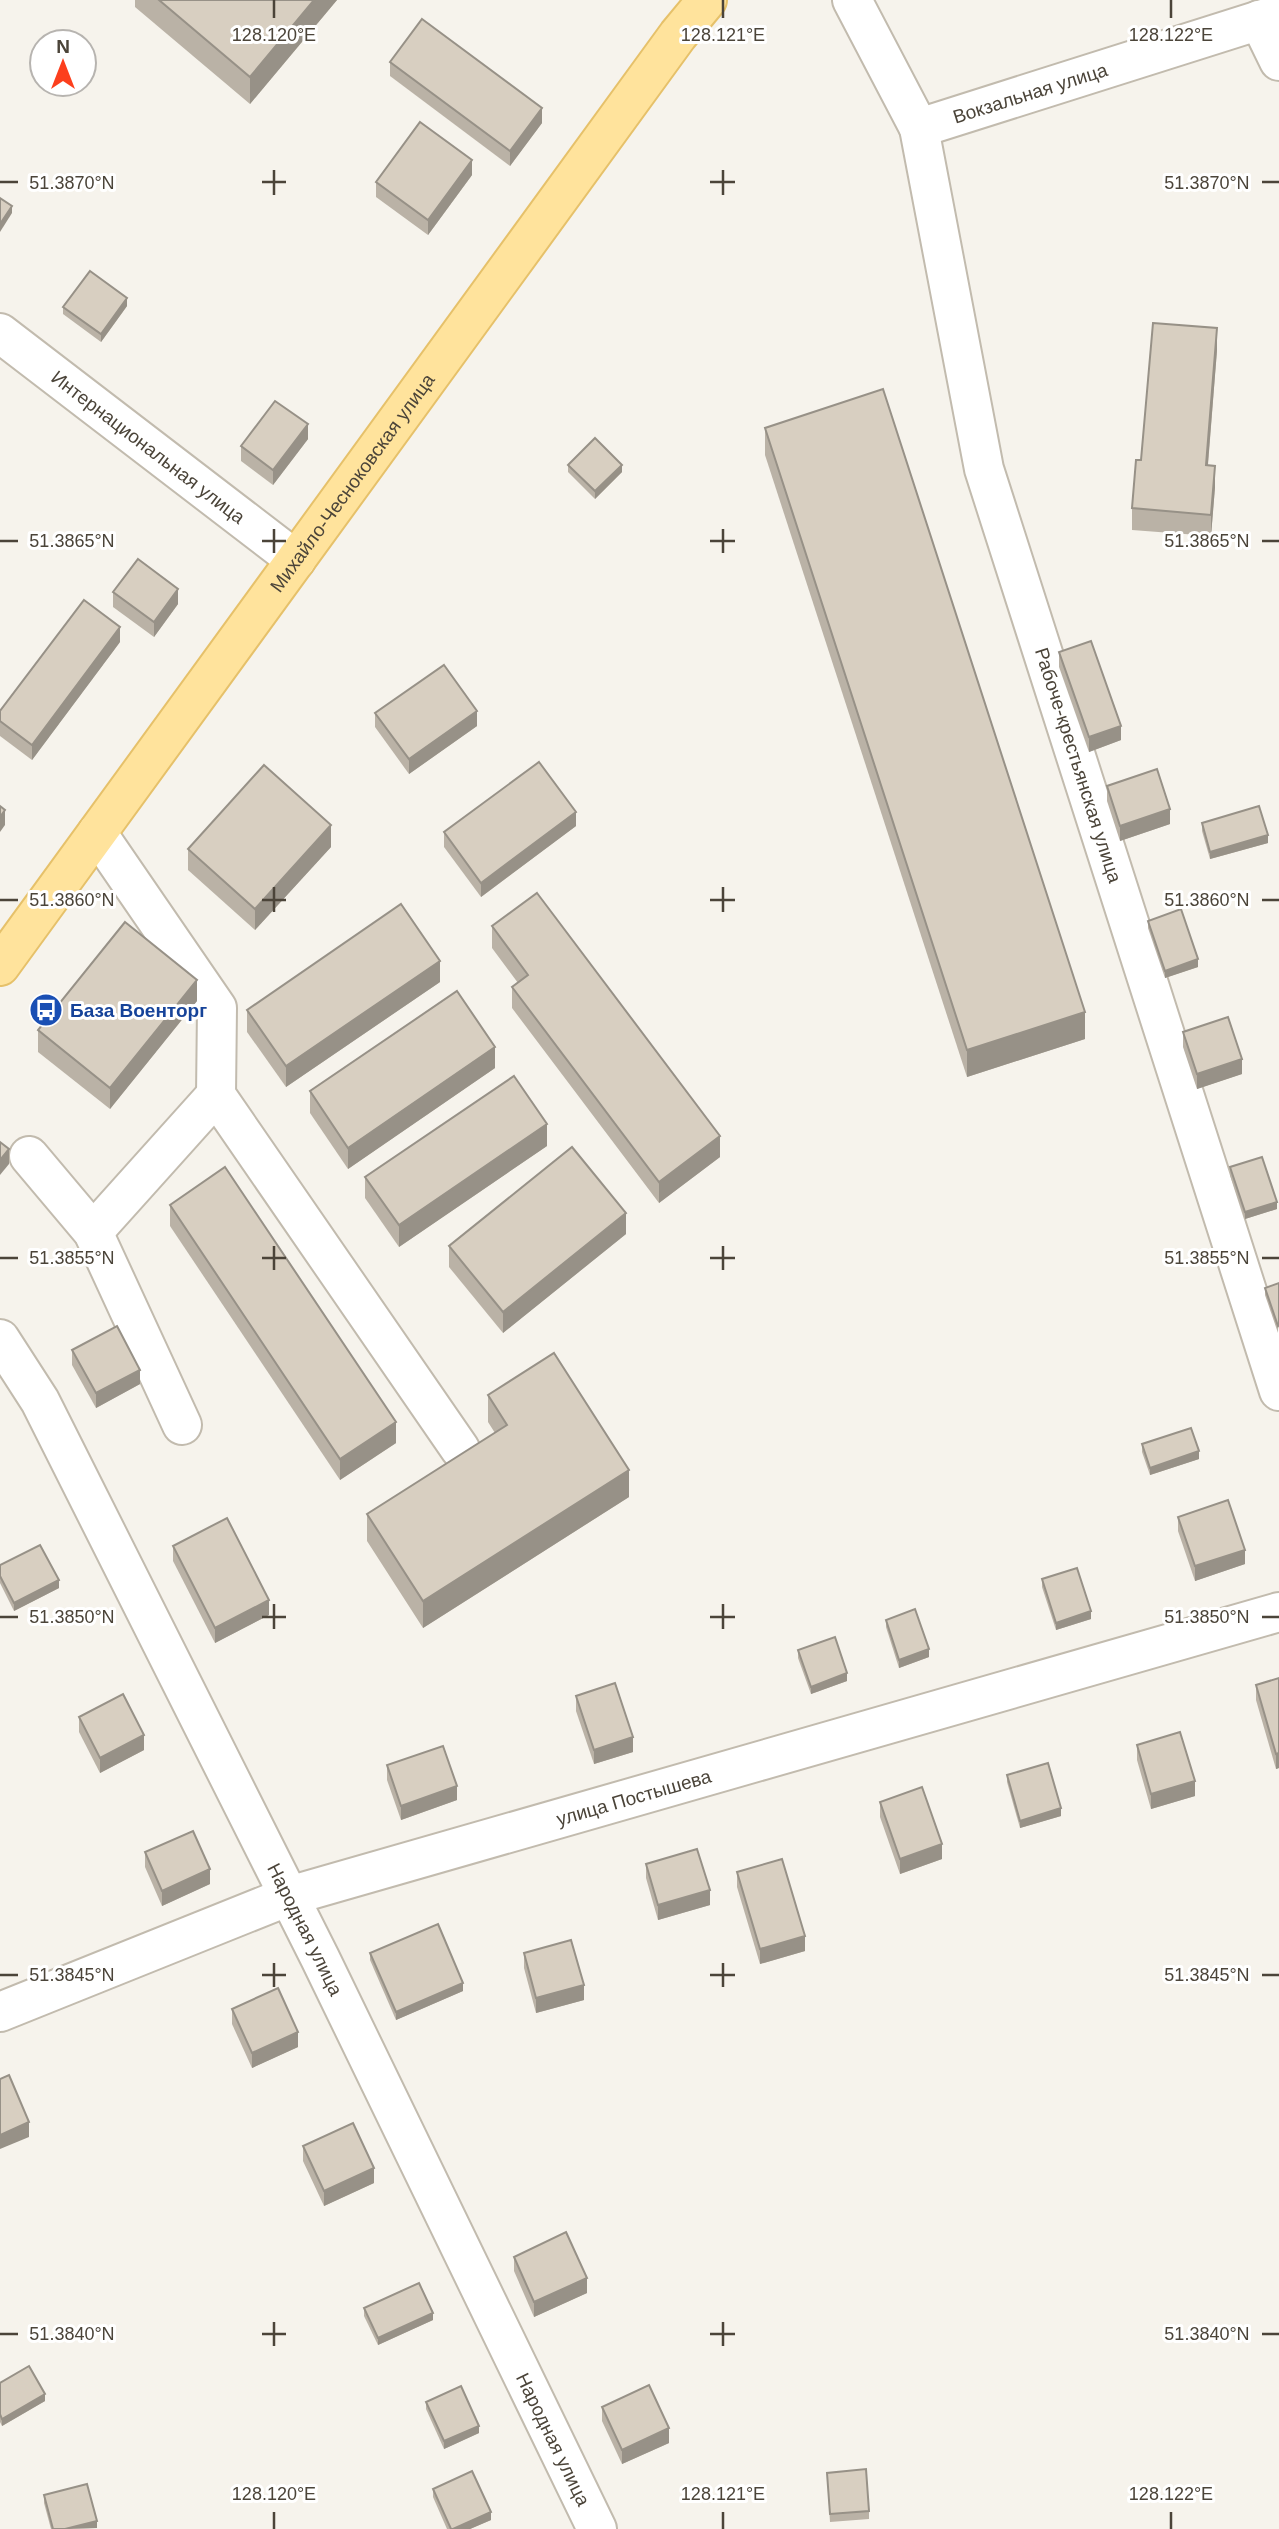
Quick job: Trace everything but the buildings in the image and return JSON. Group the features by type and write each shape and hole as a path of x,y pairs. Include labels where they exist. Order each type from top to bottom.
{"main road":[{"name":"Михайло-Чесноковская улица","path":"0,966 670,46 707,0"}],"street":[{"path":"852,0 919,128"},
{"path":"1269,17 1279,61"},
{"name":"Вокзальная улица","path":"919,128 1269,17"},
{"name":"Рабоче-крестьянская улица","path":"919,128 984,469 1279,1391"},
{"name":"Интернациональная улица","path":"0,333 296,560"},
{"path":"97,833 217,1008 216,1095 460,1449"},
{"path":"93,1232 216,1095"},
{"path":"29,1156 93,1232 182,1425"},
{"name":"Народная улица","path":"0,1339 40,1401 289,1896 597,2529"},
{"name":"улица Постышева","path":"0,2012 289,1896 1279,1612"}],"place":[{"name":"База Военторг","path":"46,1010"}]}
